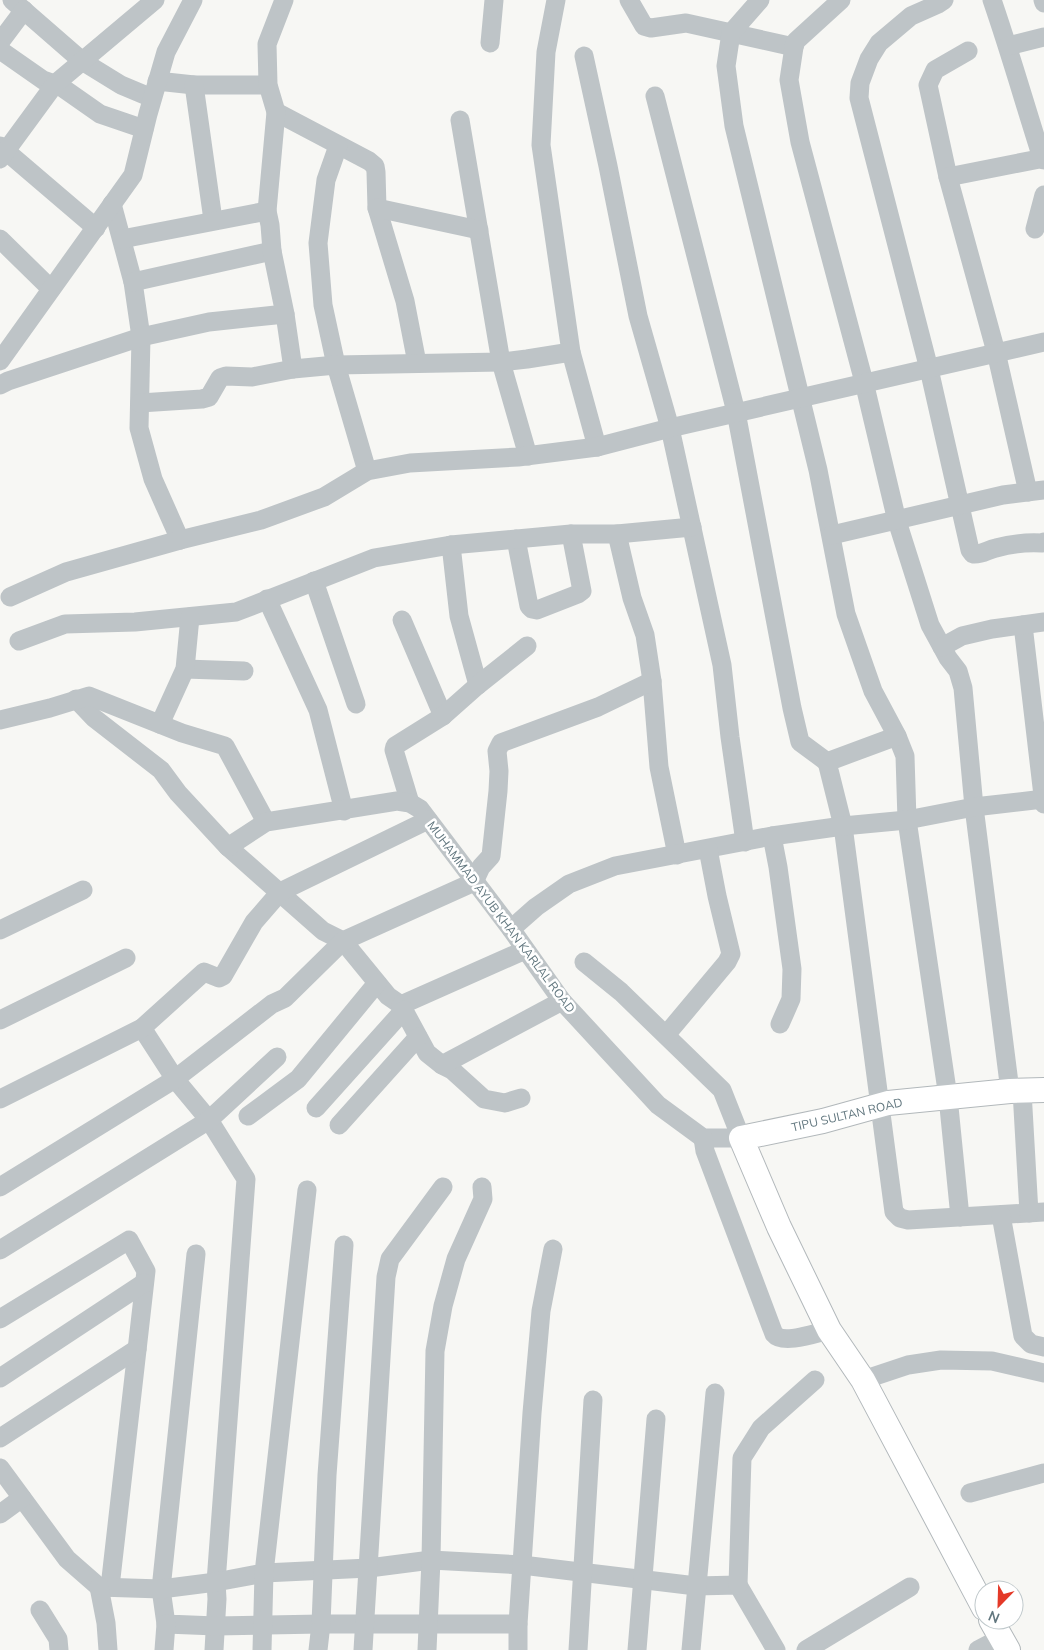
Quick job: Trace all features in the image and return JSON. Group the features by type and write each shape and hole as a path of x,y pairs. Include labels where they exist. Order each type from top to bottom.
{"main road":[{"name":"TIPU SULTAN ROAD","path":"741,1138 880,1105 1025,1091"},
{"path":"741,1138 779,1227 829,1330 863,1380 974,1589"}],"street":[{"path":"96,228 2,152 55,84 155,0"},
{"path":"3,352 96,228 133,175 166,52 194,0"},
{"path":"490,43 494,0"},
{"path":"556,0 546,52 541,144 571,352 597,447"},
{"path":"629,0 644,26 651,28 686,23 794,47"},
{"path":"760,0 730,33 726,66 734,126 801,397 832,535 846,614 873,691 897,736 904,756 907,820 948,1097 960,1217"},
{"path":"655,96 736,412 800,742 827,762 843,826 894,1212 900,1218 908,1220 1037,1213 1025,1091 974,807 963,688 958,670 930,625 897,521 864,382 800,142 789,80 796,41 841,0"},
{"path":"944,0 911,16 879,44 869,59 860,83 859,98 929,369 970,550 973,554 980,555 993,549 1030,542 1044,542"},
{"path":"948,177 1043,158 992,0"},
{"path":"282,1 267,44 268,85 276,112 267,211 272,251 285,314 293,369"},
{"path":"0,42 18,5 82,61 122,84 155,89 194,86 268,85"},
{"path":"1008,46 1044,38"},
{"path":"0,50 43,80 55,84 100,114 144,129"},
{"path":"832,535 1003,495 1040,492 996,352 948,177 928,85 935,70 968,52"},
{"path":"584,56 638,316 670,428 722,665 745,842"},
{"path":"194,86 213,220"},
{"path":"276,112 369,161 375,166 377,208 405,301 417,363"},
{"path":"460,120 501,362 528,456"},
{"path":"338,146 326,180 318,243 323,305 336,365 367,471"},
{"path":"1035,228 1044,197"},
{"path":"112,204 133,282 141,337 139,428 153,480 180,540"},
{"path":"377,208 479,230"},
{"path":"122,239 267,211"},
{"path":"0,239 51,289"},
{"path":"133,282 272,251"},
{"path":"0,385 141,337 210,322 285,314"},
{"path":"10,597 66,572 180,540 261,520 324,497 367,471 410,463 528,456 597,447 736,412 1044,342"},
{"path":"140,403 202,399 208,397 220,378 226,376 252,376 293,369 336,365 501,362 571,352"},
{"path":"19,641 65,624 135,622 236,612 374,558 451,545 570,534 616,534 692,526"},
{"path":"516,539 529,606 532,610 536,610 582,591 570,534"},
{"path":"616,534 632,598 645,634 652,681 659,767 678,855"},
{"path":"451,545 459,616 478,684"},
{"path":"314,581 356,704"},
{"path":"267,599 318,710 344,810"},
{"path":"160,724 185,669 190,617"},
{"path":"402,620 443,716"},
{"path":"942,647 962,636 992,629 1044,622"},
{"path":"1023,625 1044,804"},
{"path":"228,847 266,822 397,801 410,803 394,750 395,746 443,716 478,684 528,646"},
{"path":"185,669 244,671"},
{"path":"0,1187 175,1079 272,1004 285,998 343,941 474,882 481,867 492,856 499,771 497,751 501,743 598,707 652,681"},
{"path":"0,720 89,696 160,724 225,746 266,822"},
{"path":"76,699 94,718 161,770 178,793 228,847 323,930 343,941 388,996 403,1008 427,1054 452,1070 484,1098 505,1103 522,1098"},
{"path":"827,762 897,736"},
{"path":"511,929 536,907 569,884 615,866 772,836 843,826 907,820 974,807 1044,799"},
{"name":"MUHAMMAD AYUB KHAN KARLAL ROAD","path":"410,803 420,809 511,929 562,1001 658,1105 703,1138"},
{"path":"0,1099 142,1028 204,972 219,978 223,976 254,922 280,892 428,820"},
{"path":"772,836 792,969 791,999 780,1024"},
{"path":"666,1035 727,962 731,954 708,849"},
{"path":"0,930 83,890"},
{"path":"316,1108 403,1008 525,950"},
{"path":"0,1020 126,958"},
{"path":"584,962 622,992 722,1090 741,1138 703,1138 705,1151 774,1334 777,1338 786,1340 829,1330"},
{"path":"248,1116 298,1079 377,983"},
{"path":"442,1065 562,1001"},
{"path":"142,1028 175,1079 209,1120 246,1179 216,1582 217,1600 214,1650"},
{"path":"339,1125 418,1037"},
{"path":"0,1250 209,1120 277,1057"},
{"path":"363,1650 386,1277 390,1259 443,1186"},
{"path":"427,1650 431,1560 432,1429 435,1352 443,1306 456,1259 483,1199 482,1188"},
{"path":"262,1650 264,1574 307,1190"},
{"path":"1001,1214 1023,1336 1031,1344 1044,1347"},
{"path":"0,1320 129,1240 146,1271 104,1587 108,1650"},
{"path":"318,1650 321,1624 328,1455 344,1245"},
{"path":"518,1650 522,1565 541,1311 553,1249"},
{"path":"164,1650 166,1624 161,1588 196,1254"},
{"path":"0,1378 144,1283"},
{"path":"0,1438 137,1349"},
{"path":"863,1380 908,1365 941,1360 992,1361 1044,1373"},
{"path":"776,1650 738,1586 742,1458 762,1428 815,1380"},
{"path":"691,1650 715,1393"},
{"path":"578,1650 593,1400"},
{"path":"637,1650 656,1419"},
{"path":"0,1468 67,1559 104,1587 161,1588 264,1574 369,1568 431,1560 522,1565 696,1586 738,1586"},
{"path":"970,1493 1044,1473"},
{"path":"0,1514 22,1498"},
{"path":"806,1650 910,1587"},
{"path":"40,1610 58,1639 59,1650"},
{"path":"166,1624 216,1626 365,1623 518,1624"},
{"path":"978,1650 1000,1636"}]}
